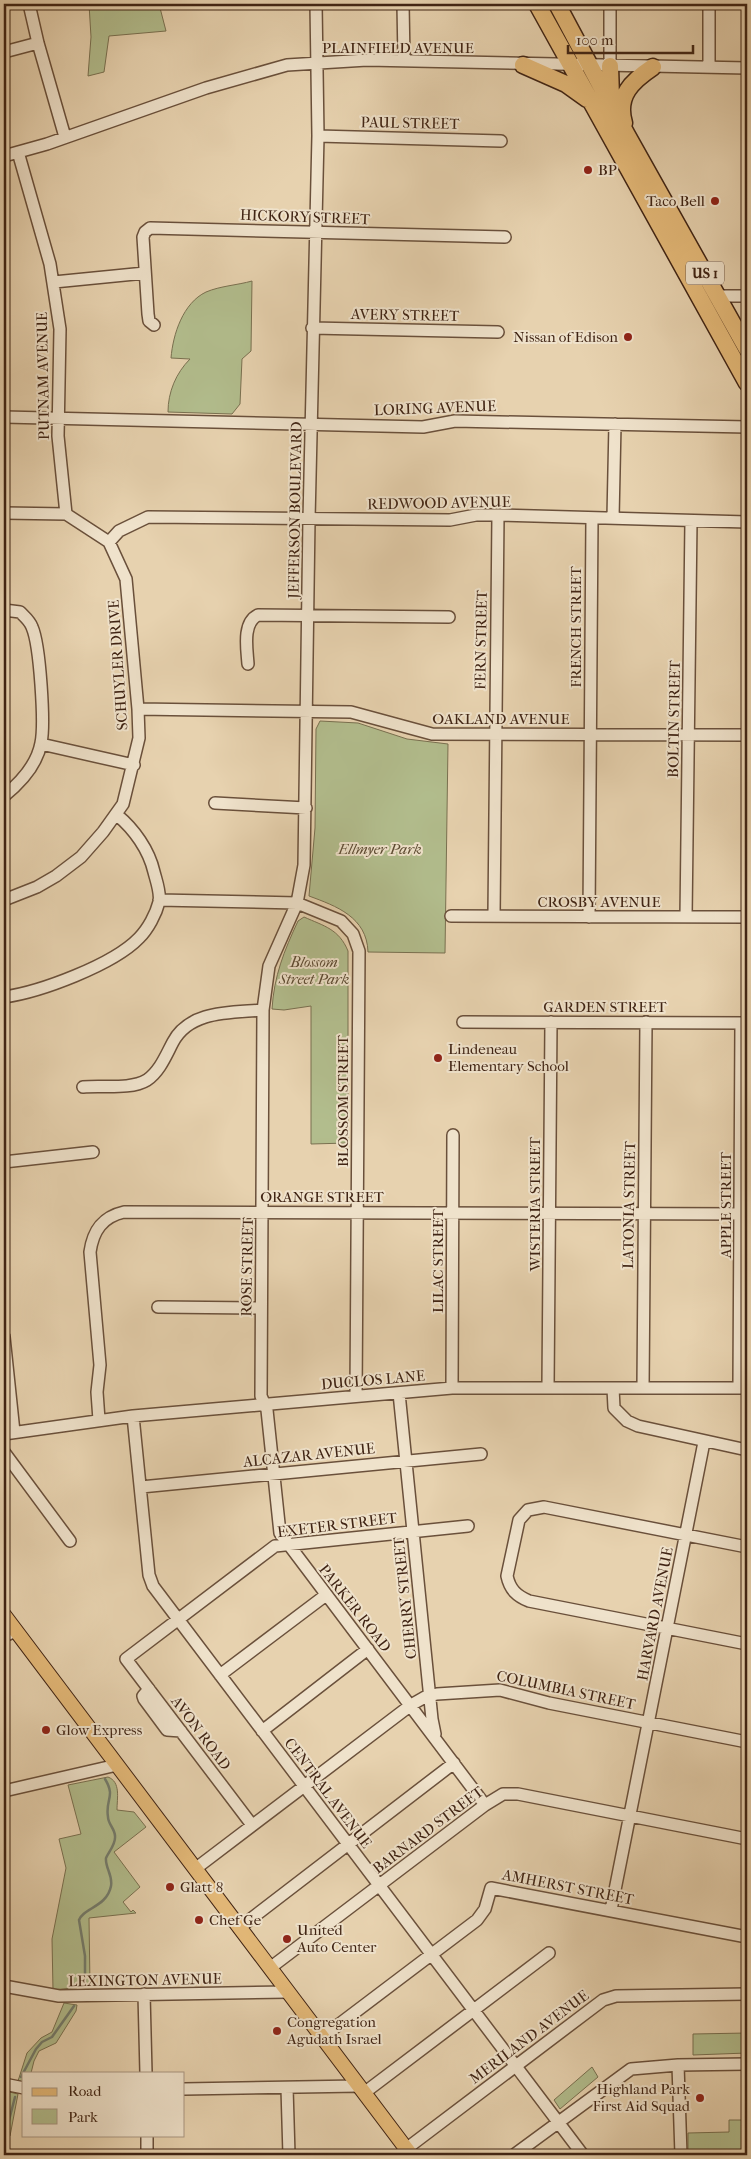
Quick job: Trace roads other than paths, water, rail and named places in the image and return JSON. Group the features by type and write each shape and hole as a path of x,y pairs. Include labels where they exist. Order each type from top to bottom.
{"highway":[{"name":"US 1","path":"537,4 747,383"},
{"name":"US 1","path":"558,4 627,135 747,349"},
{"path":"524,65 566,84 591,102"},
{"path":"610,66 612,106"},
{"path":"627,135 621,107 624,95 635,79 653,68"}],"main road":[{"path":"7,1626 116,1765 408,2152"}],"street":[{"path":"29,4 38,43 66,137"},
{"name":"JEFFERSON BOULEVARD","path":"262,1010 269,966 296,902 304,865 308,519 318,136 316,4"},
{"path":"403,4 404,60"},
{"path":"610,4 610,66"},
{"path":"709,4 709,68"},
{"path":"4,52 38,43"},
{"name":"PLAINFIELD AVENUE","path":"4,156 66,137 206,88 287,65 404,60 524,65 747,68"},
{"name":"PAUL STREET","path":"318,136 501,141"},
{"name":"PUTNAM AVENUE","path":"18,152 54,282 60,328 58,436 66,514"},
{"name":"HICKORY STREET","path":"145,273 143,237 144,232 150,228 505,237"},
{"path":"54,282 145,273 149,321 154,325"},
{"path":"718,296 747,296"},
{"name":"AVERY STREET","path":"312,328 498,332"},
{"name":"LORING AVENUE","path":"4,417 423,427 455,421 747,427"},
{"path":"612,518 615,424"},
{"path":"4,514 66,514 109,542"},
{"name":"REDWOOD AVENUE","path":"109,542 119,531 148,517 450,520 476,515 498,515 747,522"},
{"name":"FERN STREET","path":"494,916 498,515"},
{"name":"FRENCH STREET","path":"589,917 592,518"},
{"name":"BOLTIN STREET","path":"686,917 691,521"},
{"name":"SCHUYLER DRIVE","path":"4,900 37,888 81,857 117,816 123,804 134,765 139,738 138,709 126,579 109,542"},
{"path":"4,610 20,612 32,626 35,636 42,709 41,744 26,775 4,796"},
{"path":"248,664 246,637 251,621 255,616 449,617"},
{"name":"OAKLAND AVENUE","path":"138,709 350,712 432,734 747,735"},
{"path":"41,744 134,765"},
{"path":"215,803 306,808"},
{"path":"4,997 22,994 63,980 120,952 143,934 159,900 148,856 135,833 117,816"},
{"path":"159,900 296,902"},
{"name":"BLOSSOM STREET","path":"296,902 342,921 353,934 359,952 356,1396"},
{"name":"CROSBY AVENUE","path":"451,916 747,917"},
{"path":"82,1087 129,1085 146,1080 161,1065 179,1033 192,1022 220,1014 262,1010"},
{"name":"ROSE STREET","path":"262,1010 261,1396 264,1404"},
{"name":"GARDEN STREET","path":"463,1022 744,1023"},
{"name":"WISTERIA STREET","path":"548,1387 551,1022"},
{"name":"LATONIA STREET","path":"643,1388 646,1022"},
{"name":"APPLE STREET","path":"743,1388 744,1023"},
{"name":"LILAC STREET","path":"452,1388 453,1135"},
{"path":"4,1162 93,1152"},
{"name":"ORANGE STREET","path":"99,1420 97,1392 100,1365 90,1252 91,1242 99,1225 114,1214 124,1212 744,1214"},
{"path":"158,1307 261,1308"},
{"path":"4,1337 9,1433"},
{"name":"DUCLOS LANE","path":"9,1433 134,1416 452,1388 743,1388"},
{"path":"613,1388 614,1408 628,1421 646,1429 747,1450"},
{"name":"CHERRY STREET","path":"400,1392 430,1696 437,1741"},
{"name":"PARKER ROAD","path":"264,1404 274,1474 279,1530 486,1805"},
{"name":"CENTRAL AVENUE","path":"134,1416 151,1581 262,1731 583,2155"},
{"name":"HARVARD AVENUE","path":"612,1910 704,1442"},
{"path":"4,1452 70,1541"},
{"name":"ALCAZAR AVENUE","path":"141,1488 481,1454"},
{"path":"747,1547 544,1507 534,1508 519,1520 507,1569 508,1583 515,1594 522,1598 747,1644"},
{"name":"EXETER STREET","path":"126,1659 177,1618 274,1546 287,1543 468,1526"},
{"path":"220,1675 326,1594"},
{"path":"262,1731 368,1649"},
{"name":"AVON ROAD","path":"126,1659 252,1825"},
{"name":"COLUMBIA STREET","path":"194,1869 411,1705 430,1696 500,1690 549,1702 747,1742"},
{"path":"239,1928 454,1763"},
{"path":"4,1791 116,1765"},
{"name":"BARNARD STREET","path":"270,1968 496,1797 510,1793 747,1839"},
{"name":"AMHERST STREET","path":"321,2038 481,1915 488,1902 491,1888 747,1937"},
{"path":"185,2089 287,2088 361,2090 549,1953"},
{"name":"LEXINGTON AVENUE","path":"4,1986 49,1996 288,1992"},
{"path":"144,1994 146,2072"},
{"name":"MERILAND AVENUE","path":"408,2152 515,2065 596,2004 610,1998 747,1994"},
{"path":"678,2064 681,2155"},
{"path":"514,2155 627,2070 678,2064 747,2064"},
{"path":"4,2084 22,2088"},
{"path":"287,2088 289,2155"},
{"path":"147,2136 147,2155"}],"waterway":[{"path":"85,1984 85,1956 79,1920 81,1916 105,1898 111,1886 106,1858 113,1845 115,1836 108,1820 107,1811 110,1790 105,1779"},
{"path":"24,2072 36,2049 42,2042 52,2037 74,2006"},
{"path":"4,2135 15,2097"}],"place":[{"name":"BP","path":"588,170"},
{"name":"Taco Bell","path":"715,201"},
{"name":"Nissan of Edison","path":"628,337"},
{"name":"Lindeneau Elementary School","path":"438,1058"},
{"name":"Glow Express","path":"46,1730"},
{"name":"Glatt 8","path":"170,1887"},
{"name":"Chef Ge","path":"199,1920"},
{"name":"United Auto Center","path":"287,1939"},
{"name":"Congregation Agudath Israel","path":"277,2031"},
{"name":"Highland Park First Aid Squad","path":"700,2098"}],"park label":[{"name":"Ellmyer Park","path":"380,849"},
{"name":"Blossom Street Park","path":"314,970"}]}
